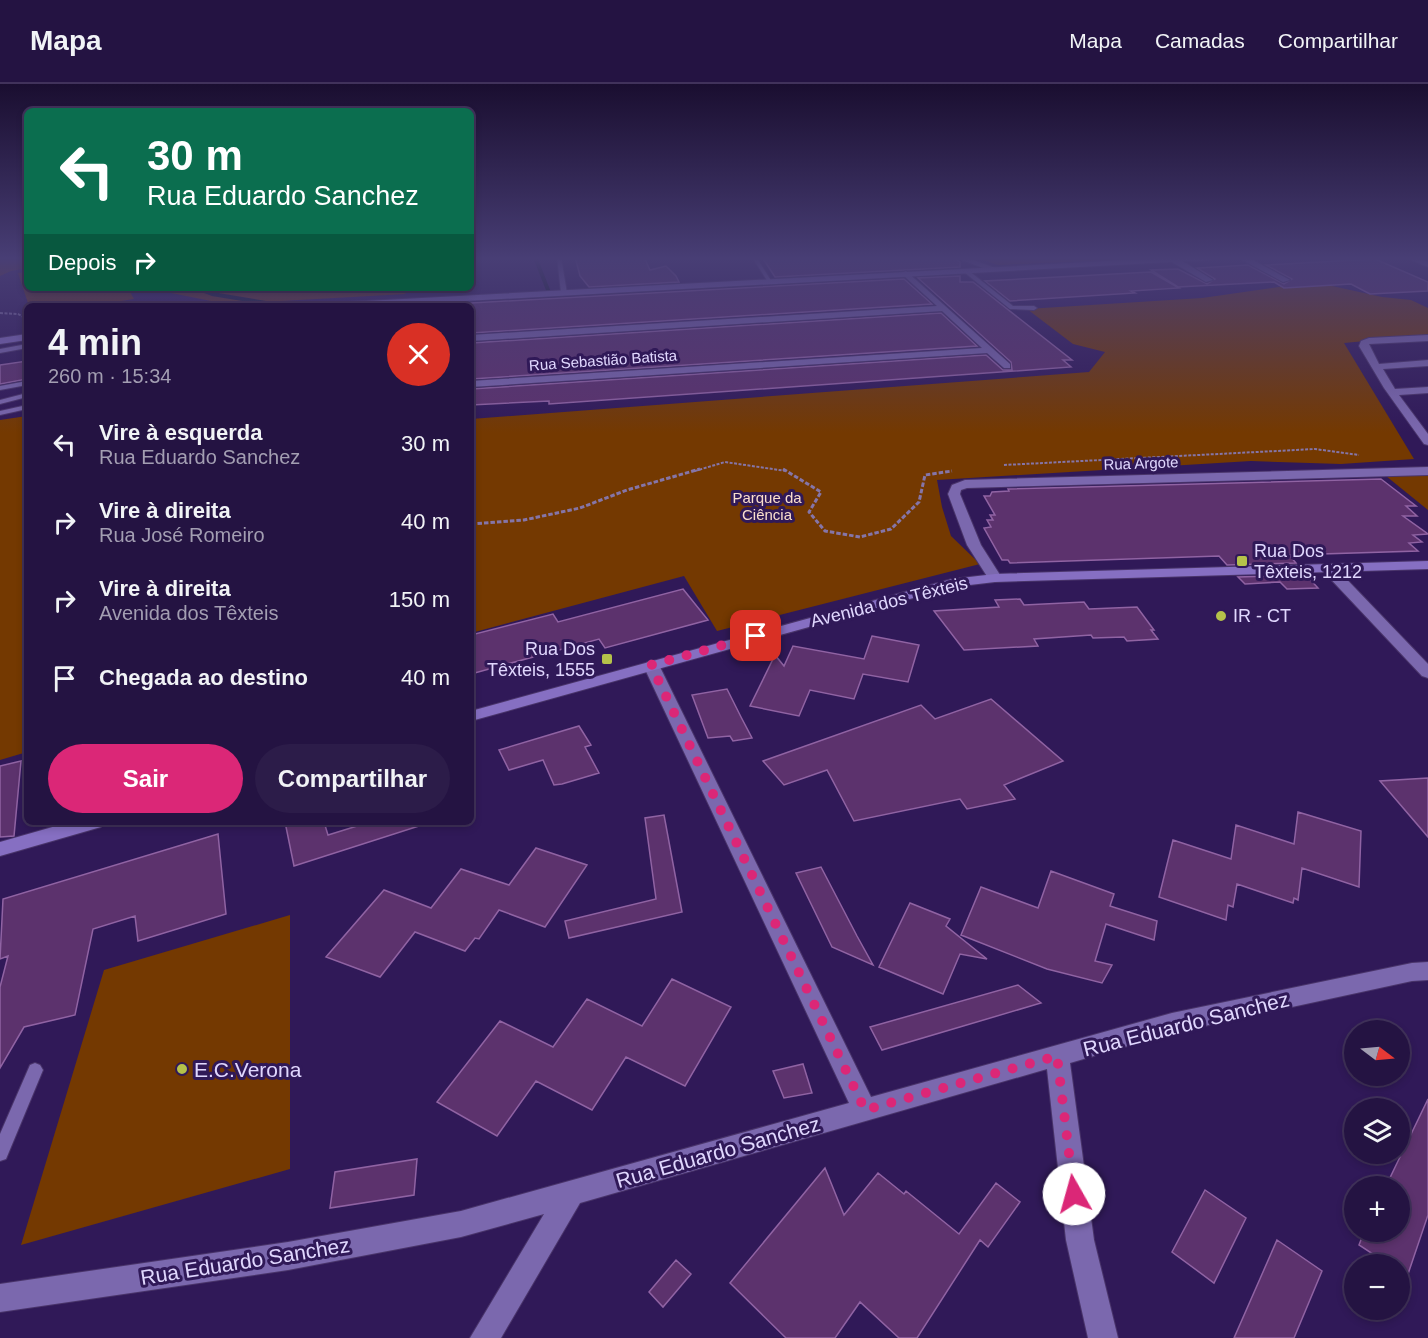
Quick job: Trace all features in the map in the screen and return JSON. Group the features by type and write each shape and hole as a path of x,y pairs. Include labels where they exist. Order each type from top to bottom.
{"main road":[{"path":"0,341 24,338"},
{"name":"Avenida dos Têxteis","path":"474,715 952,583 995,578 1428,565"},
{"path":"0,849 84,825"}],"street":[{"path":"474,338 825,316"},
{"path":"952,316 1007,366"},
{"path":"1428,338 1364,343 1376,367 1428,442"},
{"name":"Rua Sebastião Batista","path":"474,384 989,350"},
{"path":"1376,367 1428,363"},
{"path":"1393,392 1428,390"},
{"name":"Rua Argote","path":"995,578 974,545 954,494 956,488 965,484 1428,471"},
{"path":"1328,568 1428,673"},
{"path":"651,665 865,1110"},
{"name":"Rua Eduardo Sanchez","path":"0,1298 300,1254 461,1224 1172,1023 1412,972 1428,971"},
{"path":"1057,1056 1080,1240 1103,1338"},
{"path":"485,1338 570,1193"}],"lane":[{"path":"0,351 24,347"},
{"path":"0,388 24,384"},
{"path":"0,402 24,396"},
{"path":"0,413 24,408"},
{"path":"0,1153 35,1070"}],"path":[{"path":"16,339 24,324"}],"green space":[{"name":"Parque da Ciência","path":"1036,316 1428,316 1428,335 1344,343 1414,459 1341,464 1251,461 937,480 951,536 980,564 717,631 684,576 474,632 474,419 1089,372 1105,352 1073,344"},
{"path":"24,416 24,753 0,760 0,420"},
{"path":"1428,475 1428,510 1386,476"},
{"name":"E.C.Verona","path":"290,915 290,1169 21,1245 104,970"}],"building":[{"path":"474,316 749,316 474,333"},
{"path":"902,316 944,316 977,346 474,379 474,343"},
{"path":"960,316 1016,316 1072,360 1063,360 1071,367 549,404 549,401 474,405 474,389 986,355 1003,370 1012,370 1011,362"},
{"path":"24,361 24,380 0,384 0,365"},
{"path":"1381,479 1416,506 1406,506 1417,516 1403,516 1428,534 1413,535 1422,542 1409,543 1418,551 1289,555 1296,563 1227,565 1219,556 1010,563 1008,560 1002,560 984,528 991,527 987,520 993,520 990,515 995,515 984,496 990,496 992,492 1009,491 1008,489"},
{"path":"1306,575 1318,588 1287,589 1280,582 1245,584 1238,577"},
{"path":"683,589 708,620 605,648 599,639 474,673 474,634 553,614 558,622"},
{"path":"1020,599 1024,605 1084,602 1089,609 1137,607 1158,639 1127,641 1124,637 1093,638 1091,635 1034,639 1038,646 964,650 934,611 999,607 995,600"},
{"path":"872,636 919,645 908,682 863,674 854,699 810,690 799,716 750,706 775,655 784,666 793,646 864,659"},
{"path":"727,689 752,738 733,741 730,736 708,738 692,695"},
{"path":"991,699 1063,761 1004,785 1015,799 967,809 960,799 854,821 827,770 784,785 763,761 921,705 935,719"},
{"path":"579,726 591,745 585,747 599,773 554,785 543,760 509,770 499,750"},
{"path":"21,761 14,836 0,837 0,766"},
{"path":"1428,778 1428,837 1380,781"},
{"path":"1298,812 1361,831 1359,887 1302,868 1298,900 1294,898 1293,903 1237,884 1233,907 1228,905 1226,920 1159,897 1173,840 1231,859 1236,825 1294,844"},
{"path":"664,815 682,912 569,938 565,921 656,899 645,818"},
{"path":"286,825 325,825 328,835 360,825 419,825 419,826 294,866"},
{"path":"218,834 226,914 138,941 135,916 93,929 75,1015 24,1027 0,1068 0,987 8,956 0,959 3,899"},
{"path":"536,848 587,865 545,927 499,910 479,939 475,938 465,951 415,932 380,977 326,957 384,890 431,908 461,869 509,885"},
{"path":"821,867 873,965 832,947 796,873"},
{"path":"1051,871 1114,894 1110,906 1157,921 1154,940 1106,924 1095,961 1112,965 1102,983 1047,969 961,935 981,887 1038,908"},
{"path":"910,903 950,919 946,926 987,959 960,954 943,994 879,967"},
{"path":"672,979 731,1007 685,1086 626,1057 592,1110 536,1081 497,1136 437,1102 500,1021 553,1047 587,999 642,1026"},
{"path":"1018,985 1041,1003 882,1050 870,1027"},
{"path":"803,1064 812,1093 784,1098 773,1071"},
{"path":"1428,1099 1428,1215 1410,1268 1410,1254 1373,1254 1359,1245 1360,1242 1410,1242 1410,1176 1391,1176 1397,1164 1410,1164 1410,1136"},
{"path":"417,1159 414,1195 330,1208 335,1172"},
{"path":"825,1168 844,1215 878,1173 904,1194 906,1191 959,1234 996,1183 1020,1202 988,1247 980,1240 917,1338 899,1338 860,1302 835,1338 786,1338 730,1283"},
{"path":"1205,1190 1246,1218 1214,1283 1172,1252"},
{"path":"1277,1240 1322,1271 1294,1338 1234,1338"},
{"path":"676,1260 691,1274 663,1307 649,1292"}],"place":[{"name":"Rua Dos Têxteis, 1212","path":"1242,561"},
{"name":"IR - CT","path":"1221,616"},
{"name":"Rua Dos Têxteis, 1555","path":"607,659"},
{"name":"E.C.Verona","path":"182,1069"}],"route":[{"path":"756,636 651,665 865,1110 1057,1056 1074,1194"}]}
